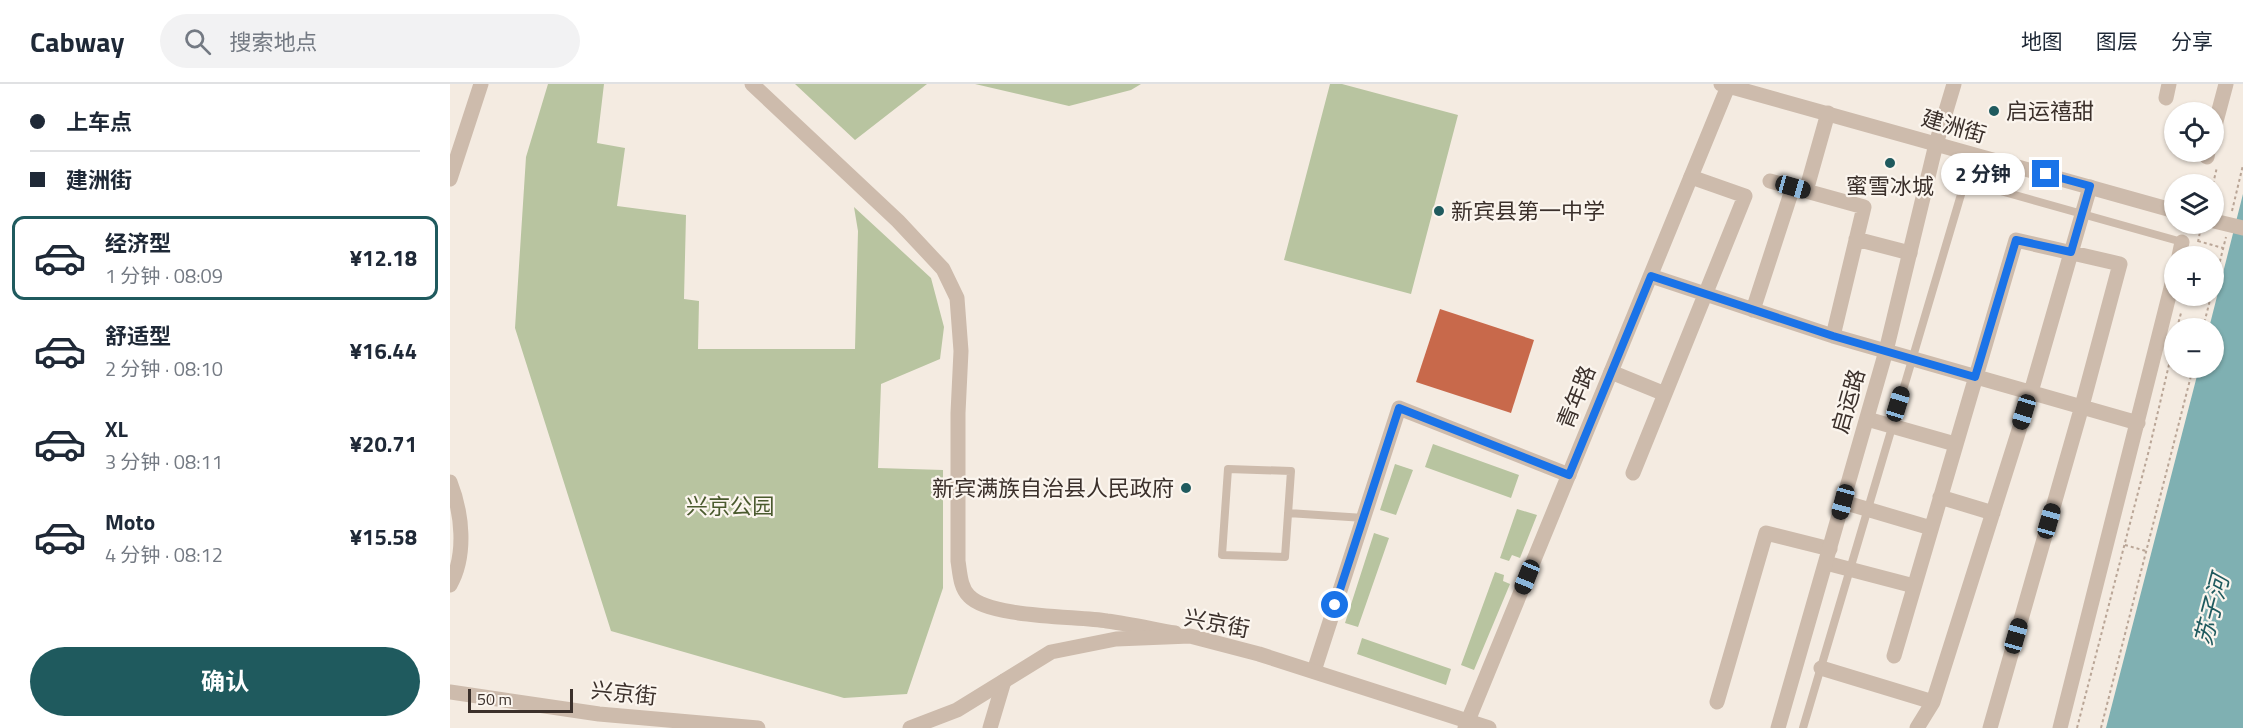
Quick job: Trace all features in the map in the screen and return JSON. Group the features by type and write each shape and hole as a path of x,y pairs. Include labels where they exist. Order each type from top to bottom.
{"street":[{"path":"450,179 481,84"},
{"path":"752,84 898,221 943,269 957,298 961,351 958,413 958,561 962,585 969,596 981,604 1012,612 1107,621 1190,636"},
{"name":"启运路","path":"1778,728 1886,351 1936,144 1954,84"},
{"path":"2221,102 2226,84"},
{"name":"建洲街","path":"1726,85 2164,208"},
{"name":"青年路","path":"1467,724 1651,276 1726,85"},
{"path":"1753,310 1828,113"},
{"path":"1633,473 1745,196 1691,177"},
{"path":"1770,181 1864,207 1833,336"},
{"path":"1917,728 1933,702 2031,392 2090,186"},
{"path":"2224,223 2243,228"},
{"path":"1856,239 1910,253"},
{"path":"1894,656 2016,240 2120,264 1990,728"},
{"path":"1651,276 1833,336 2138,423"},
{"path":"2060,728 2167,306"},
{"path":"1611,372 1665,394"},
{"path":"1314,671 1399,408 1569,475"},
{"path":"1867,419 1955,444"},
{"path":"450,482 457,499 461,543 455,576 450,585"},
{"path":"1940,497 1993,513"},
{"path":"1843,502 1931,528"},
{"path":"1717,702 1766,533 1828,556 1850,569 1914,586"},
{"name":"兴京街","path":"910,728 957,710 1051,652 1116,639 1190,636 1314,671 1467,724 1488,728"},
{"path":"1821,668 1933,702"},
{"path":"990,728 1004,681"},
{"name":"兴京街","path":"450,692 599,714 758,728"}],"lane":[{"path":"1803,728 1965,181 2083,214 2173,246"},
{"path":"1228,469 1292,471 1288,513 1285,557 1222,555 1228,469"},
{"path":"1288,513 1364,518"}],"path":[{"path":"2200,234 2198,241 2216,246"},
{"path":"2078,728 2165,378"},
{"path":"2101,728 2190,378"},
{"path":"2124,545 2146,551"}],"green space":[{"name":"兴京公园","path":"548,84 604,84 597,143 625,148 617,206 686,215 684,299 699,301 698,349 855,349 858,231 854,207 931,278 944,327 940,359 881,384 878,468 943,470 943,588 907,694 844,698 611,631 515,328 526,157"},
{"path":"795,84 927,84 855,140"},
{"path":"975,84 1141,84 1131,90 1069,106"},
{"path":"1330,84 1342,84 1458,115 1411,294 1284,260"},
{"path":"1433,444 1519,475 1511,498 1425,467"},
{"path":"1395,464 1413,470 1396,515 1380,510"},
{"path":"1517,509 1537,515 1520,558 1512,555 1509,561 1500,558"},
{"path":"1374,533 1389,538 1358,627 1345,623"},
{"path":"1495,572 1504,575 1503,581 1510,584 1474,670 1461,665"},
{"path":"1362,638 1451,669 1446,685 1357,654"}],"water":[{"name":"苏子河","path":"2243,194 2243,728 2106,728 2196,378 2224,378 2224,318 2212,318 2215,306 2224,306 2224,269"}],"building":[{"path":"1440,309 1534,340 1511,413 1416,382"}],"place":[{"name":"启运禧甜","path":"1994,111"},
{"name":"蜜雪冰城","path":"1890,163"},
{"name":"新宾县第一中学","path":"1439,211"},
{"name":"新宾满族自治县人民政府","path":"1186,488"}],"route":[{"path":"1335,605 1399,408 1569,475 1651,276 1833,336 1975,377 2016,240 2071,252 2090,186 2046,174"}]}
